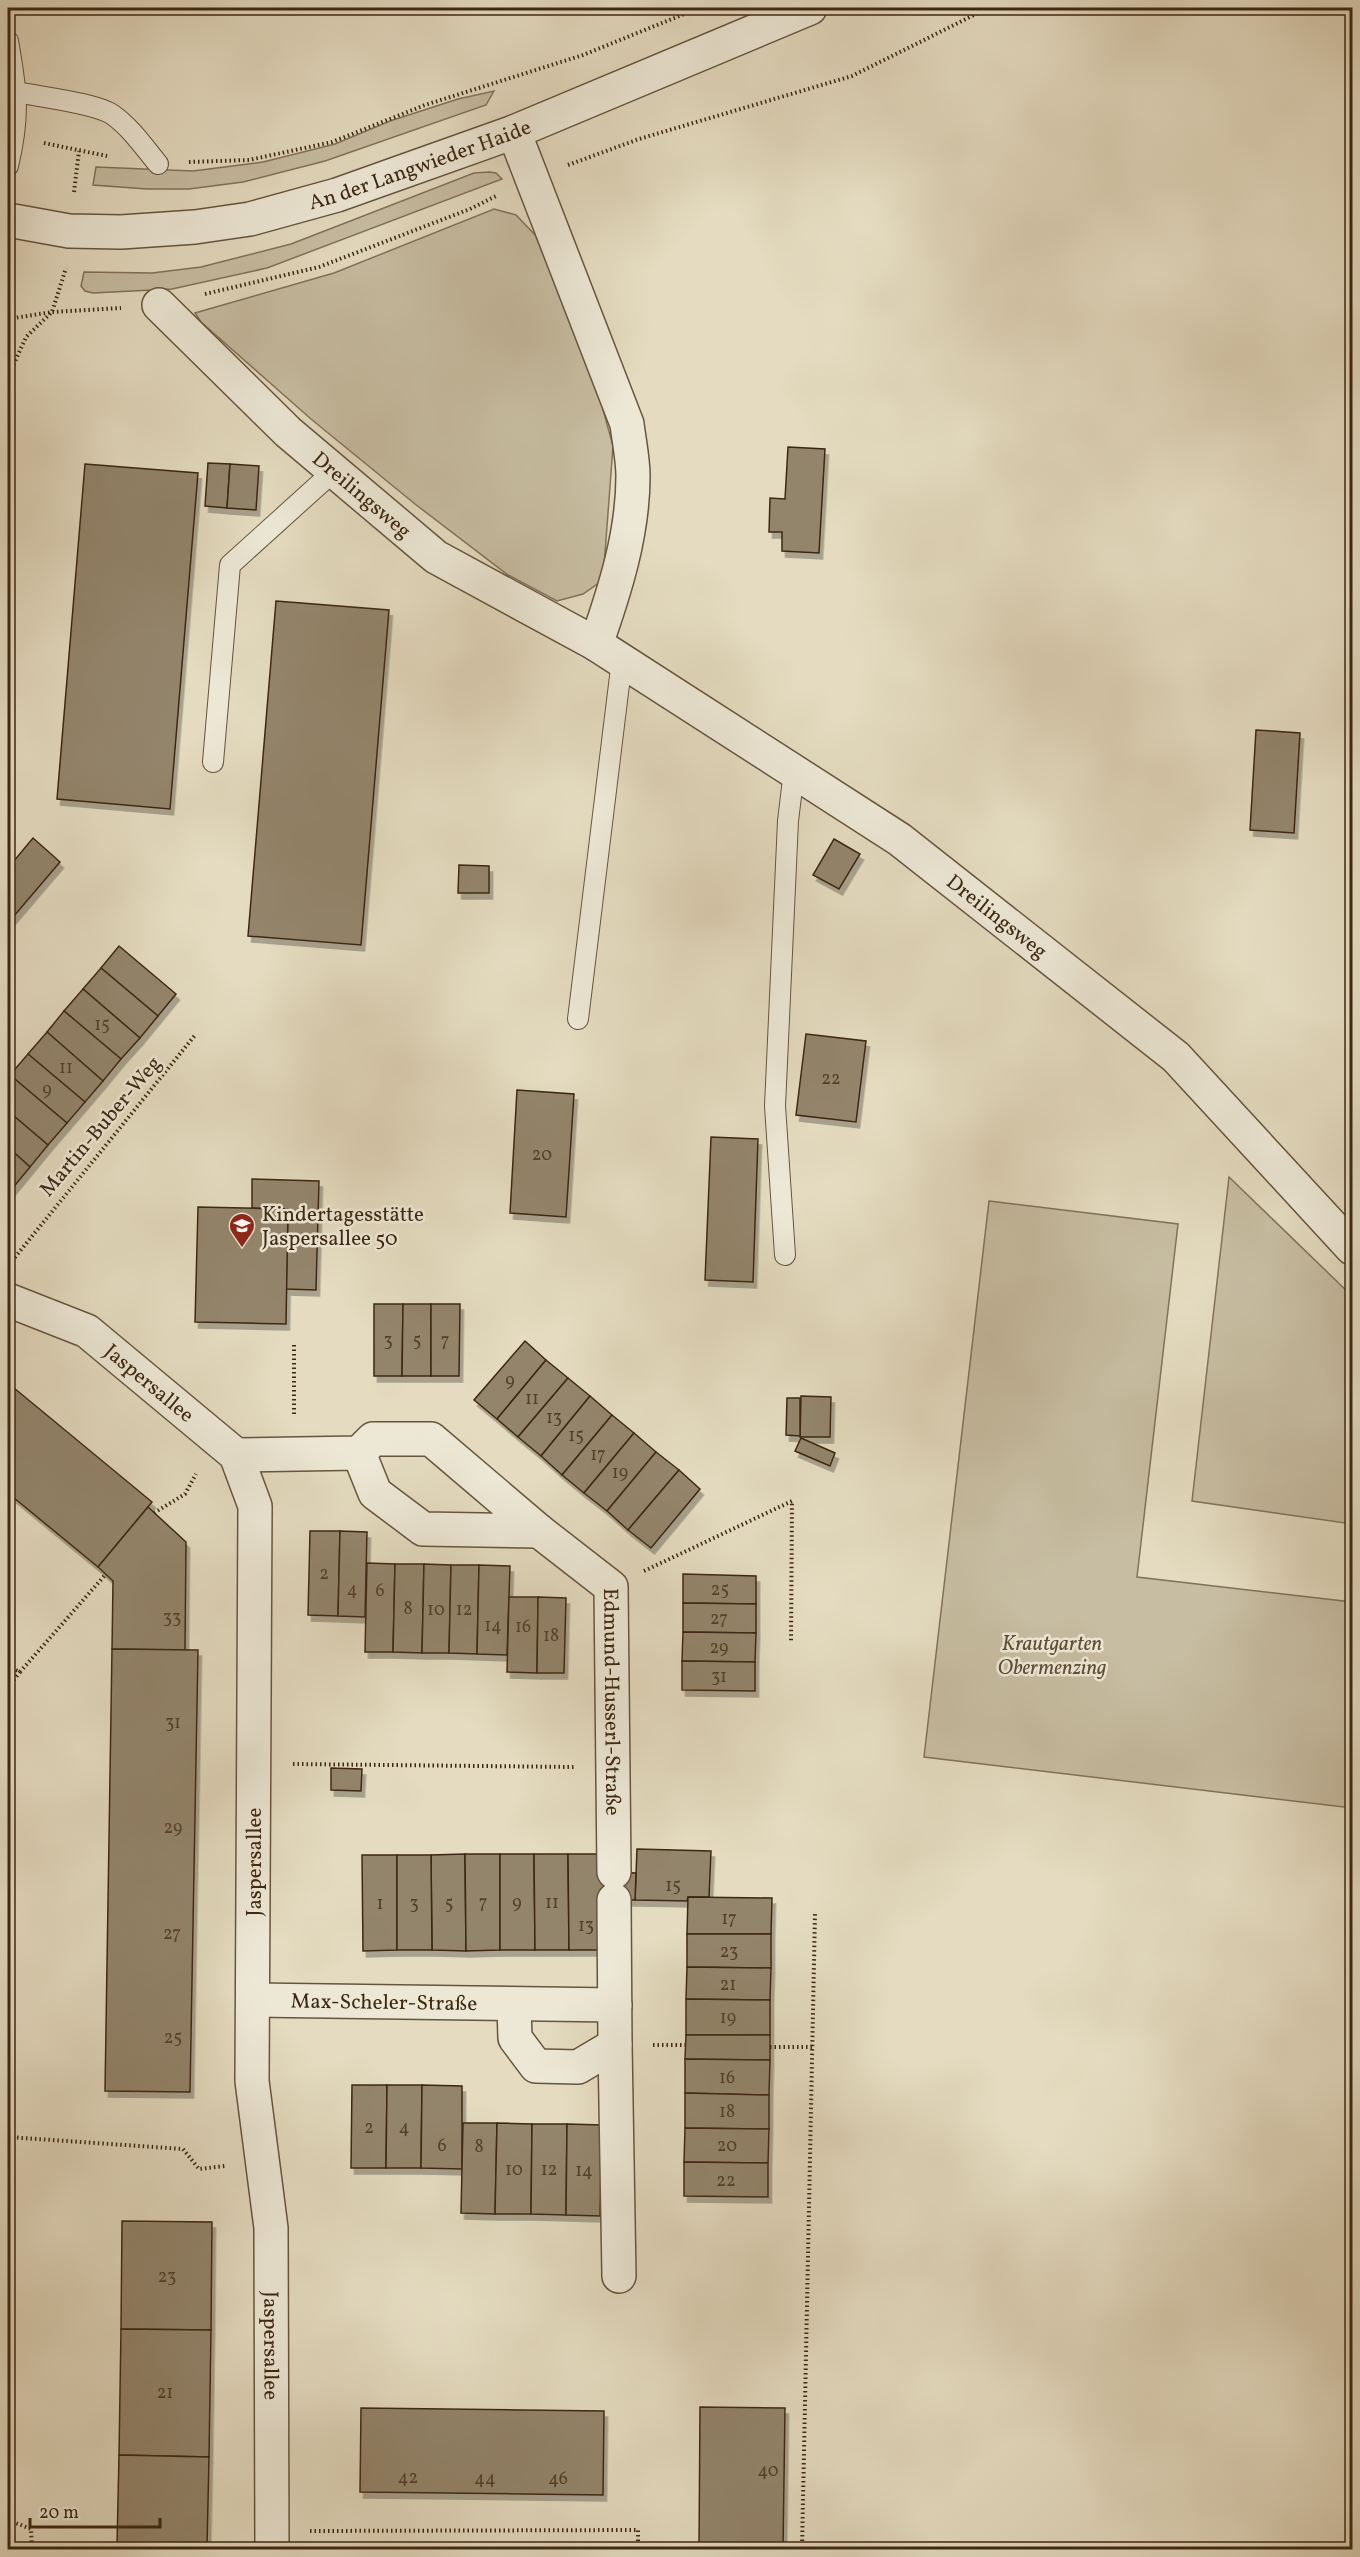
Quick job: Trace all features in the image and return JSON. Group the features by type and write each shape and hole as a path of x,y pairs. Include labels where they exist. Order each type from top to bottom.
{"street":[{"name":"An der Langwieder Haide","path":"8,220 69,231 121,232 195,228 250,219 337,195 514,132 810,8"},
{"path":"514,132 627,424 633,476 628,527 609,652"},
{"name":"Dreilingsweg","path":"159,305 288,432 436,557 609,652 899,839 1176,1057 1353,1248"},
{"name":"Jaspersallee","path":"8,1300 87,1331 236,1455 255,1506 252,2081 271,2228 272,2540"},
{"name":"Edmund-Husserl-Straße","path":"359,1453 373,1438 431,1439 539,1531 611,1587 615,2005"},
{"path":"236,1455 359,1453 375,1493 423,1529 539,1531"},
{"name":"Max-Scheler-Straße","path":"254,2000 513,2006 615,2005"},
{"path":"615,2005 619,2276"},
{"path":"513,2006 515,2038 536,2066 578,2067 615,2045"}],"lane":[{"path":"8,41 17,92 17,126 8,166"},
{"path":"17,92 63,102 87,104 112,113 135,135 158,164"},
{"path":"213,762 230,565 334,471"},
{"path":"578,1019 609,652"},
{"path":"784,1255 775,1106 788,821 794,771"}],"path":[{"path":"79,151 158,164 249,160 332,142 425,105 583,55 699,8"},
{"path":"8,319 52,312 159,305 320,267 470,209 530,178 639,139 852,76 988,8"},
{"name":"Martin-Buber-Weg","path":"8,1266 37,1227 196,1034"},
{"path":"294,1343 294,1454"},
{"path":"154,1513 185,1494"},
{"path":"611,1587 792,1502 791,1642"},
{"path":"8,1687 106,1574"},
{"path":"8,1666 20,1672"},
{"path":"255,1763 613,1768"},
{"path":"802,2550 815,1913"},
{"path":"770,2047 812,2047"},
{"path":"8,2137 183,2149 199,2169 263,2163"},
{"path":"8,2520 31,2529 32,2550"},
{"path":"272,2540 638,2530 638,2550"}],"green space":[{"path":"494,91 486,105 325,161 243,182 189,189 93,185 96,167 193,171 263,162 335,144 390,121 458,99"},
{"path":"474,173 496,173 502,179 267,268 172,289 93,293 85,291 81,286 84,272 152,273 201,267 291,244"},
{"path":"494,209 516,215 536,236 593,373 613,446 603,580 583,594 557,601 508,575 415,504 311,419 201,322 195,313 334,273"},
{"path":"1229,1177 1352,1296 1352,1524 1192,1501"},
{"name":"Krautgarten Obermenzing","path":"989,1201 1178,1224 1137,1577 1352,1602 1352,1808 924,1757"}],"building":[{"path":"788,447 825,449 819,553 782,551 782,532 769,532 770,498 785,499"},
{"path":"208,463 230,464 227,508 205,506"},
{"path":"85,464 198,473 170,809 57,799"},
{"path":"230,464 259,466 256,510 227,508"},
{"path":"276,601 389,610 361,945 248,936"},
{"path":"1256,730 1300,733 1294,833 1250,830"},
{"path":"33,838 60,862 8,923 8,868"},
{"path":"834,839 860,854 839,889 813,875"},
{"path":"459,865 489,866 489,893 458,893"},
{"path":"119,946 176,994 158,1016 101,968"},
{"path":"101,968 158,1016 140,1038 83,989"},
{"path":"83,989 140,1038 121,1059 64,1011"},
{"path":"64,1011 121,1059 103,1081 47,1032"},
{"path":"47,1032 103,1081 85,1102 28,1054"},
{"path":"806,1034 866,1041 856,1122 796,1115"},
{"path":"28,1054 85,1102 67,1123 10,1075"},
{"path":"10,1075 67,1123 48,1145 8,1111 8,1078"},
{"path":"517,1090 574,1094 566,1217 510,1213"},
{"path":"8,1111 48,1145 30,1167 8,1147"},
{"path":"711,1137 758,1139 753,1282 705,1280"},
{"path":"8,1147 30,1167 12,1189 8,1185"},
{"path":"252,1179 319,1181 316,1290 286,1289 288,1209 252,1208"},
{"name":"Kindertagesstätte Jaspersallee 50","path":"198,1207 288,1209 286,1324 195,1322"},
{"path":"374,1304 403,1304 402,1376 374,1376"},
{"path":"403,1304 431,1304 431,1376 402,1376"},
{"path":"431,1304 460,1304 459,1376 431,1376"},
{"path":"525,1341 546,1360 497,1419 474,1400"},
{"path":"546,1360 568,1378 518,1437 497,1419"},
{"path":"568,1378 590,1396 541,1456 518,1437"},
{"path":"8,1383 152,1502 98,1567 8,1493"},
{"path":"590,1396 612,1415 562,1475 541,1456"},
{"path":"801,1396 831,1397 830,1437 800,1437"},
{"path":"787,1398 800,1398 800,1436 786,1435"},
{"path":"612,1415 634,1433 584,1493 562,1475"},
{"path":"634,1433 656,1452 607,1511 584,1493"},
{"path":"801,1438 835,1453 830,1466 795,1451"},
{"path":"656,1452 679,1470 628,1530 607,1511"},
{"path":"679,1470 700,1489 651,1548 628,1530"},
{"path":"148,1507 186,1542 185,1650 112,1649 113,1581 98,1567"},
{"path":"310,1531 340,1531 338,1616 308,1615"},
{"path":"340,1531 367,1532 365,1617 338,1616"},
{"path":"367,1563 395,1564 393,1652 365,1652"},
{"path":"395,1564 424,1564 422,1653 393,1652"},
{"path":"424,1564 451,1565 449,1653 422,1653"},
{"path":"451,1565 479,1565 477,1654 449,1653"},
{"path":"479,1565 510,1566 507,1655 477,1654"},
{"path":"683,1574 756,1576 756,1604 683,1603"},
{"path":"509,1597 538,1597 537,1673 507,1672"},
{"path":"538,1597 566,1598 564,1673 537,1673"},
{"path":"683,1603 756,1604 756,1633 683,1632"},
{"path":"683,1632 756,1633 755,1662 682,1661"},
{"path":"112,1649 198,1650 190,2092 105,2091"},
{"path":"682,1661 755,1662 755,1691 682,1690"},
{"path":"331,1768 362,1769 361,1791 331,1790"},
{"path":"637,1849 711,1851 709,1897 688,1897 687,1901 635,1900"},
{"path":"465,1854 466,1951 432,1950 431,1855"},
{"path":"465,1854 500,1854 500,1950 466,1951"},
{"path":"500,1854 534,1854 535,1950 500,1950"},
{"path":"534,1854 568,1854 569,1950 535,1950"},
{"path":"568,1854 604,1854 604,1950 569,1950"},
{"path":"362,1855 397,1855 397,1950 363,1951"},
{"path":"397,1855 431,1855 432,1950 397,1950"},
{"path":"604,1872 636,1873 635,1900 604,1900"},
{"path":"688,1897 772,1898 771,1934 687,1934"},
{"path":"687,1934 771,1934 771,1968 687,1967"},
{"path":"687,1967 771,1968 770,2000 686,1999"},
{"path":"686,1999 770,2000 770,2035 686,2035"},
{"path":"686,2035 770,2035 770,2060 685,2059"},
{"path":"685,2059 770,2060 769,2095 685,2093"},
{"path":"352,2085 387,2085 386,2168 351,2168"},
{"path":"387,2085 422,2085 421,2168 386,2168"},
{"path":"422,2085 462,2086 462,2169 421,2168"},
{"path":"685,2093 769,2095 769,2129 685,2128"},
{"path":"463,2123 497,2123 495,2214 461,2213"},
{"path":"497,2123 532,2124 531,2214 495,2214"},
{"path":"532,2124 567,2124 566,2215 531,2214"},
{"path":"567,2124 602,2125 600,2216 566,2215"},
{"path":"685,2128 769,2129 768,2163 684,2162"},
{"path":"684,2162 768,2163 768,2197 684,2196"},
{"path":"122,2221 212,2222 211,2330 121,2329"},
{"path":"121,2329 211,2330 209,2457 119,2455"},
{"path":"700,2407 785,2408 783,2550 699,2550"},
{"path":"361,2408 604,2411 603,2495 360,2492"},
{"path":"119,2455 209,2457 207,2547 117,2545"},
{"path":"112,2545 190,2547 190,2550 112,2550"}],"place":[{"name":"Kindertagesstätte Jaspersallee 50","path":"242,1249"}]}
